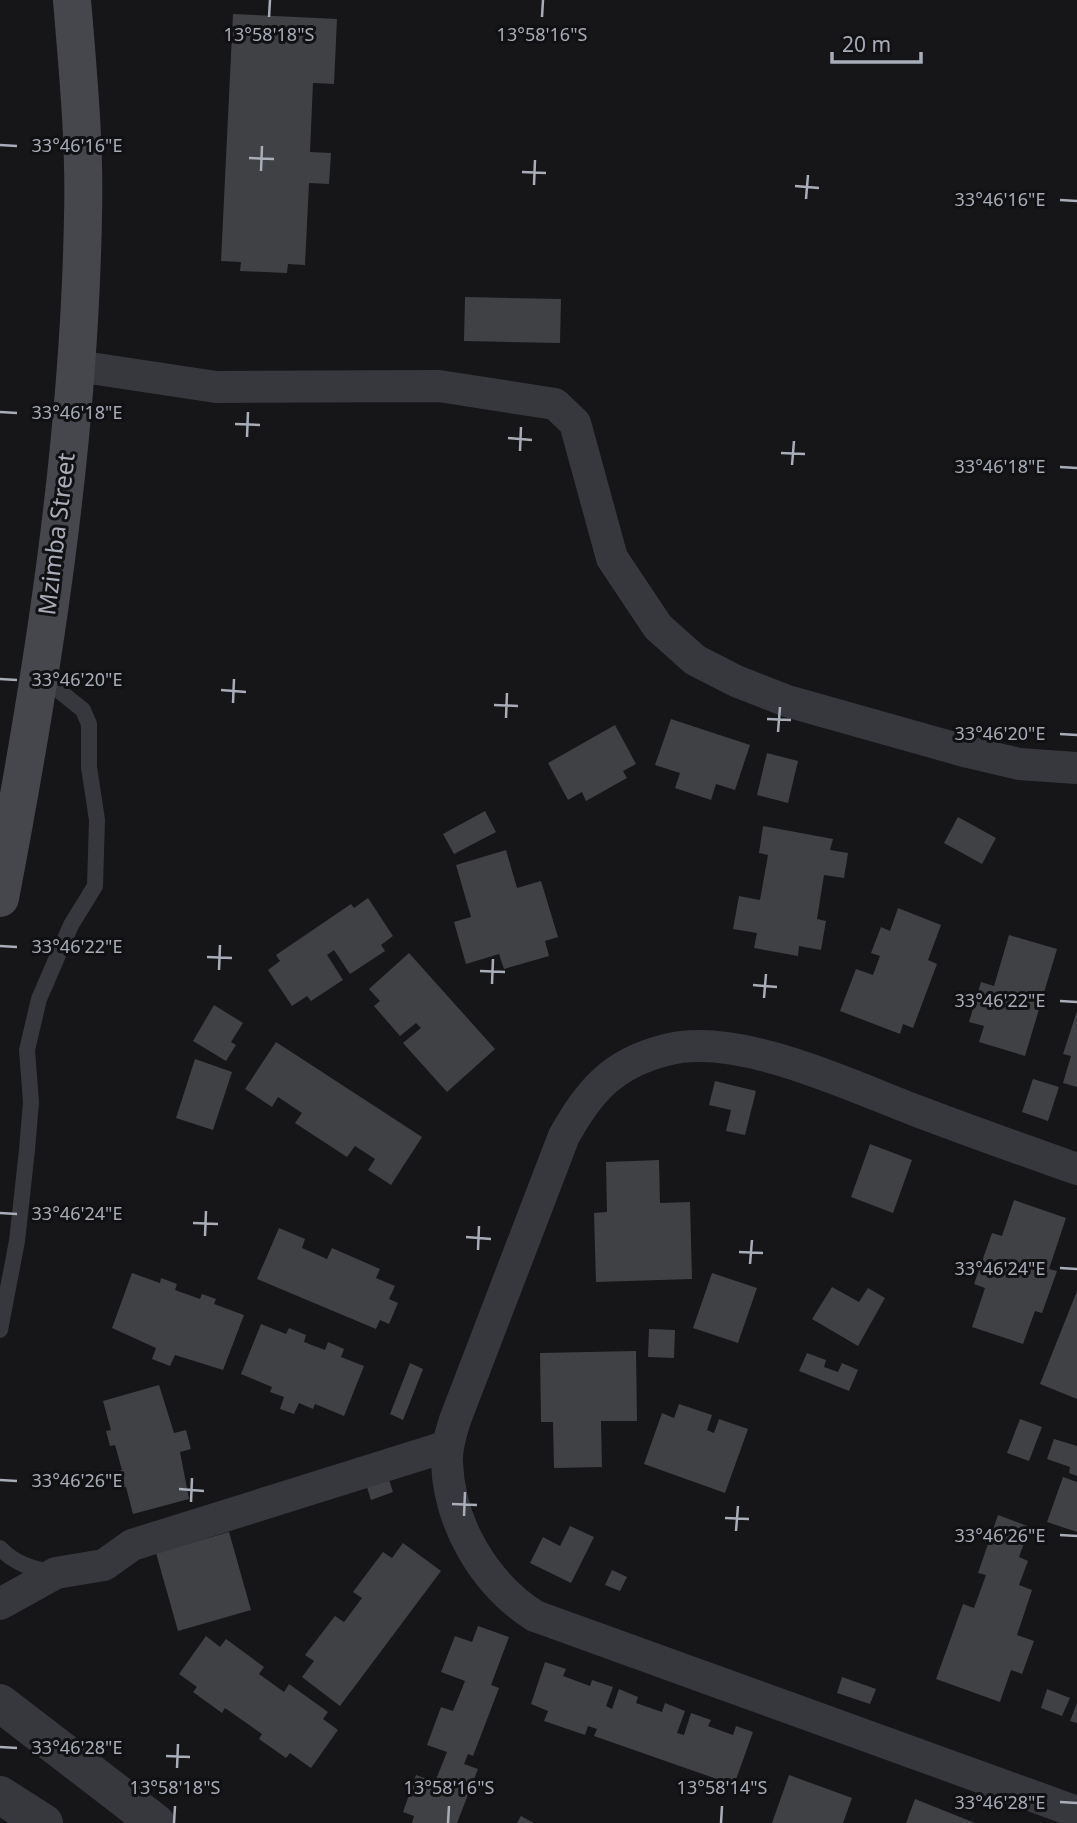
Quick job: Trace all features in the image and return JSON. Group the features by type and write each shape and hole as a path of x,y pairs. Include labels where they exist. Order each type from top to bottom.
{"main road":[{"name":"Mzimba Street","path":"0,898 39,674 77,366 83,214 72,0"}],"street":[{"path":"77,366 216,387 439,386 555,404 575,423 612,558 658,627 695,660 749,686 825,712 1019,764 1077,768"},
{"path":"1077,1169 791,1063 700,1046 667,1049 635,1060 606,1078 582,1103 564,1136 455,1420 448,1446 450,1490 477,1557 491,1580 511,1600 535,1616 1077,1812"},
{"path":"0,1604 56,1573 104,1565 132,1545 448,1446"},
{"path":"0,1703 156,1823"},
{"path":"0,1794 44,1823"}],"lane":[{"path":"0,1330 16,1241 27,1150 31,1102 27,1050 38,999 71,925 95,886 97,820 89,767 89,724 83,710 39,674"},
{"path":"0,1548 9,1558 29,1568 56,1573"}],"building":[{"path":"233,14 337,19 334,84 313,83 310,152 331,153 329,184 309,183 305,265 288,264 287,273 240,271 241,262 221,261"},
{"path":"465,297 561,299 560,343 464,341"},
{"path":"671,719 750,745 735,790 716,784 711,800 675,788 680,773 655,765"},
{"path":"615,725 636,764 623,771 627,778 586,801 582,792 568,800 548,763"},
{"path":"767,753 798,761 788,803 757,795"},
{"path":"485,811 496,832 454,854 443,834"},
{"path":"958,817 996,838 982,864 944,843"},
{"path":"763,826 833,839 830,850 848,853 844,878 824,875 817,919 826,921 821,950 799,946 798,956 754,948 757,933 733,929 739,896 760,900 768,855 759,853"},
{"path":"506,850 517,888 541,881 558,937 545,941 549,956 504,969 499,954 466,964 454,922 471,917 456,865"},
{"path":"368,898 393,936 381,945 385,951 350,974 334,950 327,955 343,980 311,1001 307,996 292,1006 268,970 280,961 276,955 351,904 354,908"},
{"path":"898,908 941,925 928,960 937,964 913,1028 903,1024 900,1034 840,1011 856,969 873,975 880,956 871,953 881,927 890,931"},
{"path":"1009,935 1057,949 1025,1056 979,1042 984,1026 969,1022 981,982 994,986"},
{"path":"409,953 495,1049 447,1092 403,1043 421,1028 416,1023 400,1036 374,1006 380,1001 369,989"},
{"path":"214,1005 243,1023 231,1042 236,1045 226,1061 193,1041"},
{"path":"1077,1011 1077,1087 1063,1083 1071,1056 1063,1054"},
{"path":"276,1042 422,1137 391,1185 368,1170 375,1159 355,1146 347,1157 295,1123 302,1113 278,1097 272,1107 245,1089"},
{"path":"195,1059 232,1072 213,1130 176,1118"},
{"path":"1033,1079 1059,1087 1048,1121 1022,1112"},
{"path":"715,1081 756,1091 745,1135 726,1131 731,1110 709,1105"},
{"path":"870,1144 912,1160 893,1213 851,1197"},
{"path":"659,1160 660,1203 690,1202 692,1279 596,1282 594,1213 607,1212 606,1162"},
{"path":"1014,1200 1066,1218 1049,1269 1057,1271 1042,1313 1035,1311 1023,1344 972,1327 985,1288 974,1284 992,1233 1002,1236"},
{"path":"279,1228 305,1239 302,1248 327,1259 332,1248 380,1269 376,1278 395,1286 389,1299 398,1303 389,1324 380,1320 376,1329 257,1279"},
{"path":"132,1273 160,1283 161,1278 177,1284 175,1290 200,1299 202,1294 216,1299 214,1304 244,1315 223,1370 175,1355 170,1366 152,1359 156,1348 112,1328"},
{"path":"712,1273 757,1288 738,1343 693,1328"},
{"path":"832,1287 859,1302 868,1288 885,1298 858,1346 812,1319"},
{"path":"1077,1291 1077,1399 1040,1384"},
{"path":"261,1324 286,1334 289,1328 306,1335 304,1342 325,1350 328,1342 344,1349 341,1357 364,1366 344,1416 315,1404 313,1409 299,1403 294,1414 280,1409 284,1397 270,1392 272,1387 241,1374"},
{"path":"649,1329 675,1330 674,1358 648,1357"},
{"path":"636,1351 637,1421 601,1421 602,1467 554,1468 553,1422 541,1422 540,1353"},
{"path":"807,1353 826,1360 824,1367 838,1372 842,1363 858,1370 849,1391 799,1371"},
{"path":"410,1363 423,1369 403,1420 390,1414"},
{"path":"159,1385 174,1433 186,1430 191,1449 180,1452 189,1499 133,1514 126,1487 121,1488 116,1472 122,1470 115,1445 110,1446 106,1431 111,1430 103,1401"},
{"path":"679,1404 712,1415 707,1430 714,1433 719,1419 748,1429 725,1493 644,1464 662,1413 674,1418"},
{"path":"1020,1419 1042,1427 1029,1461 1007,1453"},
{"path":"1054,1439 1077,1446 1077,1476 1069,1473 1070,1467 1047,1459"},
{"path":"388,1477 393,1492 371,1500 366,1484"},
{"path":"1063,1477 1077,1482 1077,1532 1047,1522"},
{"path":"998,1515 1030,1527 1019,1557 1028,1561 1019,1585 1032,1590 1017,1635 1034,1641 1022,1674 1011,1670 1000,1702 936,1679 963,1604 974,1608 986,1575 978,1573"},
{"path":"570,1526 594,1537 571,1583 530,1563 543,1537 560,1546"},
{"path":"229,1532 251,1610 178,1631 156,1553"},
{"path":"403,1543 441,1571 340,1706 302,1677 314,1661 305,1655 335,1616 344,1622 362,1598 353,1592 383,1552 392,1558"},
{"path":"612,1570 627,1577 620,1591 605,1585"},
{"path":"478,1626 509,1637 491,1685 499,1688 473,1756 468,1754 464,1764 478,1769 457,1823 412,1823 414,1816 403,1812 416,1775 435,1782 447,1752 427,1745 441,1707 453,1711 465,1681 441,1672 455,1636 472,1642"},
{"path":"206,1636 220,1647 226,1639 264,1667 259,1674 284,1692 289,1684 328,1712 323,1719 338,1730 311,1768 290,1753 286,1758 259,1739 262,1734 225,1708 222,1713 193,1692 197,1687 179,1674"},
{"path":"545,1662 566,1669 563,1676 590,1686 592,1680 613,1687 606,1706 612,1709 619,1689 638,1697 636,1703 662,1712 665,1703 685,1711 677,1733 684,1735 691,1713 711,1720 708,1726 733,1735 736,1726 753,1732 734,1785 594,1736 597,1729 588,1726 585,1735 544,1721 548,1711 531,1704"},
{"path":"842,1677 876,1689 870,1704 837,1693"},
{"path":"1047,1689 1070,1698 1062,1716 1041,1708"},
{"path":"1077,1703 1077,1723 1070,1721"},
{"path":"789,1775 852,1798 843,1823 772,1823"},
{"path":"915,1799 975,1823 906,1823"},
{"path":"521,1816 534,1823 517,1823"}]}
